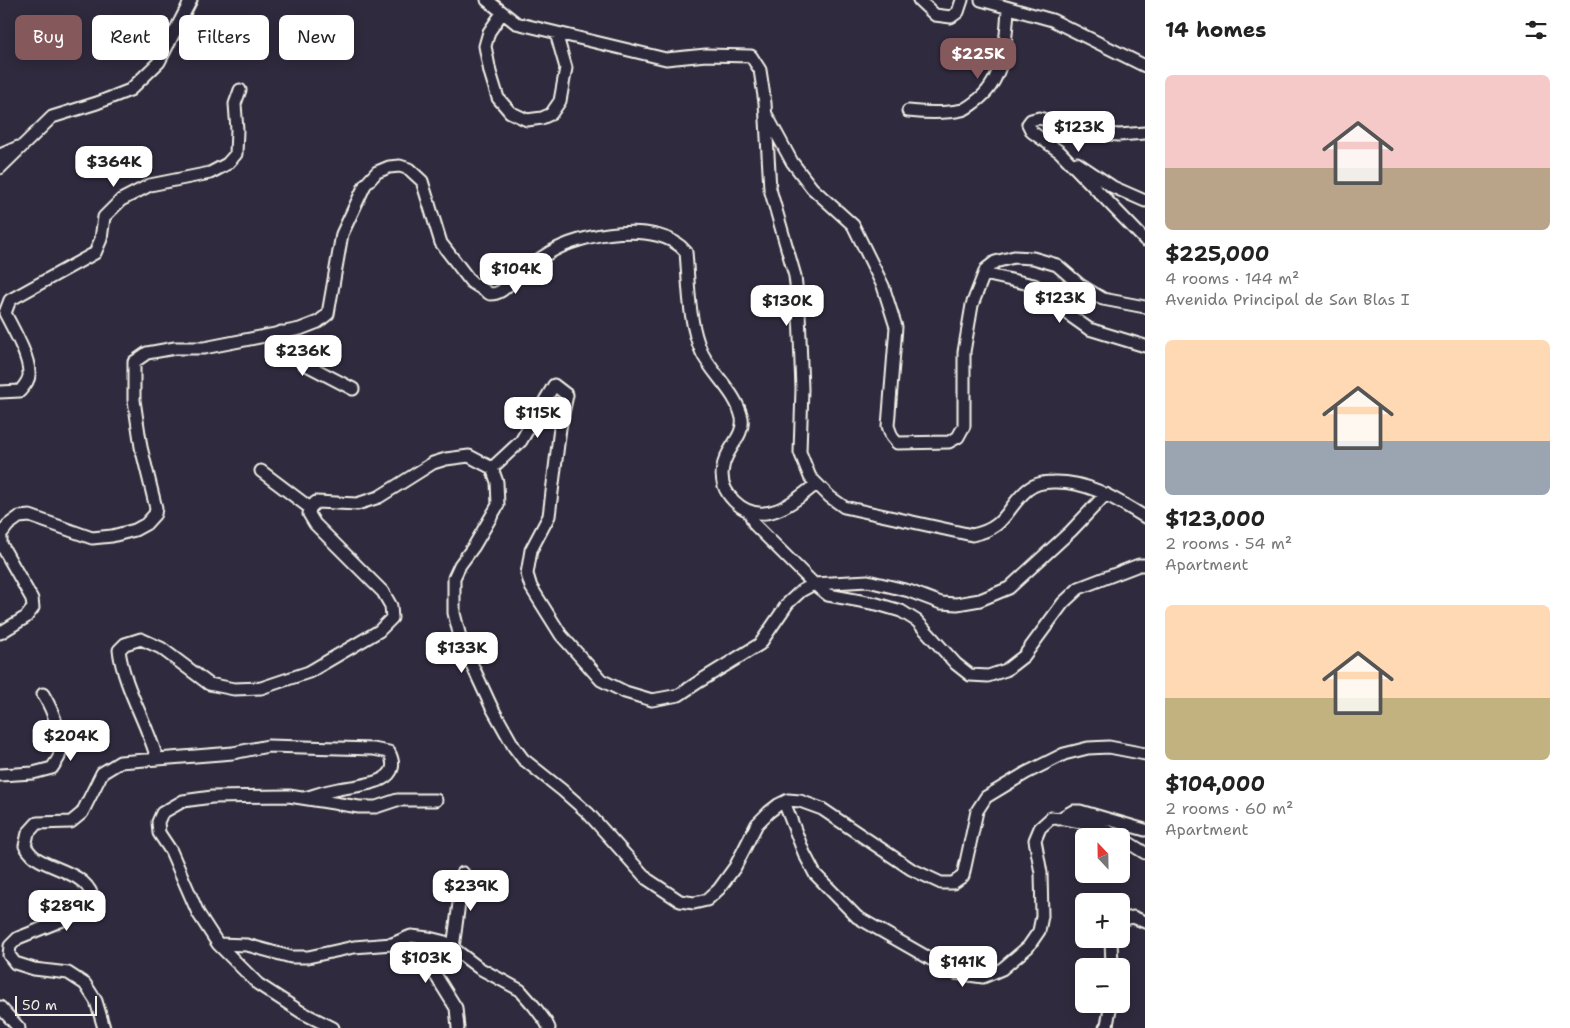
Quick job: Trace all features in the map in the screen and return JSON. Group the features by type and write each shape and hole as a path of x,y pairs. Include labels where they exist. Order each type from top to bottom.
{"street":[{"path":"0,168 52,117 130,90 159,62 191,0"},
{"path":"487,0 516,23 666,59 706,55 751,56 760,70 770,190 795,276 799,312 802,389 800,452 810,477 830,497 844,507 972,535 986,532 997,525 1028,489 1044,482 1069,482 1106,494 1145,517"},
{"path":"919,0 935,15 951,17 958,12 962,0"},
{"path":"981,0 1052,20 1145,66"},
{"path":"908,111 932,113 964,110 983,97 997,75 1006,48 1008,8"},
{"path":"502,13 489,32 485,46 490,72 498,98 510,112 527,120 542,118 551,114 560,101 566,68 556,33"},
{"path":"0,392 20,391 26,384 30,374 24,350 5,313 10,300 95,253 101,240 104,216 121,200 150,185 210,173 227,164 236,154 235,104 240,90"},
{"path":"765,113 792,162 812,188 853,225 883,286 896,327 888,426 892,437 897,443 949,442 958,436 964,426 964,352 972,305 986,269 996,262 1014,257 1033,258 1057,265 1080,285 1103,299 1145,306"},
{"path":"1145,133 1096,133 1039,118 1031,120 1028,124 1032,132 1060,152 1114,187 1145,201"},
{"path":"0,154 22,146"},
{"path":"1060,152 1145,240"},
{"path":"0,633 26,617 33,608 32,599 1,544 1,534 8,525 19,517 30,516 92,538 112,536 135,530 146,524 155,514 156,508 140,447 134,400 134,362 147,352 175,348 204,348 300,329 318,322 328,314 342,234 365,185 377,172 388,167 400,166 409,169 422,181 440,243 471,282 490,294 500,292 551,251 591,236 647,232 680,244 686,252 694,332 703,355 734,399 742,419 741,429 722,465 722,482 727,495 739,507 753,514 774,512 797,500 816,484"},
{"path":"984,274 1034,285 1052,297 1072,317 1089,329 1145,346"},
{"path":"281,332 303,363 353,388"},
{"path":"492,468 521,441 554,385 567,395 560,428 549,516 531,550 527,574 531,587 561,636 601,680 625,692 652,700 679,695 700,680 760,644 788,603 801,591 814,584 868,581 909,591 941,603 957,604 980,600 1010,588 1106,494"},
{"path":"157,759 151,737 138,712 120,661 119,650 125,644 141,639 161,648 209,684 234,689 262,688 309,672 379,631 392,618 391,606 384,592 315,524 309,514 310,508 316,502 357,504 379,497 433,462 469,456 492,468 497,482 498,505 454,578 454,613 461,641 492,706 514,747 523,759 588,813 647,879 680,901 694,903 706,900 720,889 735,867 757,824 769,812 788,800 800,801 822,808 911,869 941,883 953,883 963,876 977,811 986,797 1064,754 1088,748 1110,747 1145,754"},
{"path":"261,471 310,508"},
{"path":"749,512 755,525 814,584 828,595 901,611 917,621 956,664 970,675 988,676 1006,670 1024,656 1063,603 1079,588 1139,564 1145,565"},
{"path":"0,775 33,773 52,768 59,757 60,741 52,709 43,694"},
{"path":"104,1028 96,1001 85,984 68,973 34,969 14,963 9,955 10,946 18,938 63,920 87,907 92,895 89,887 80,880 34,857 25,846 28,833 37,823 71,822 82,813 102,773 120,762 233,753 268,746 373,749 389,752 393,759 392,770 386,778 371,784 336,789 304,798"},
{"path":"333,1028 302,1012 258,984 218,944 198,913 171,851 159,833 158,822 162,813 183,801 212,797 289,796 359,806 376,806 397,800 436,800"},
{"path":"784,802 804,853 815,874 857,917 955,973 983,977 1002,969 1028,947 1039,931 1042,916 1041,873 1035,840 1040,828 1051,818 1104,828"},
{"path":"1059,819 1073,811 1080,810 1145,830"},
{"path":"1130,843 1145,853"},
{"path":"453,948 463,873"},
{"path":"1130,918 1133,917 1145,922"},
{"path":"218,944 247,945 291,957 308,957 354,947 392,944 411,936 445,942 479,968 520,990 546,1022 548,1028"},
{"path":"392,944 433,971 456,1008 458,1028"},
{"path":"0,1007 19,1028"},
{"path":"1105,1028 1109,1013"}]}
